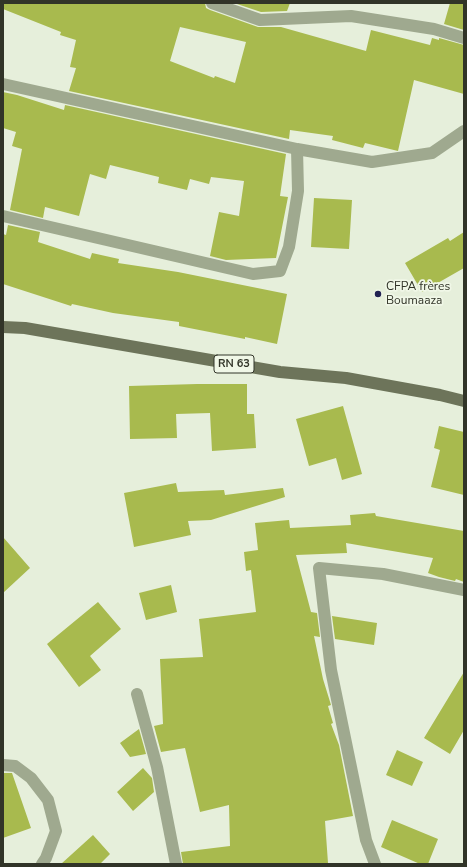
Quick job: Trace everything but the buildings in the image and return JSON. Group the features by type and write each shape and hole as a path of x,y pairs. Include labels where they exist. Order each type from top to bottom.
{"main road":[{"name":"RN 63","path":"3,328 25,328 280,372 346,378 440,395 464,401"}],"street":[{"path":"212,3 260,20 350,16 434,30 464,38"},
{"path":"3,84 297,149 372,162 432,153 464,131"},
{"path":"3,216 254,274 280,271 289,247 298,191 297,149"},
{"path":"375,864 366,840 331,670 319,568 384,574 464,590"},
{"path":"137,694 156,767 176,864"},
{"path":"3,765 15,766 31,778 48,800 56,831 46,858 42,864"}],"place":[{"name":"CFPA frères Boumaaza","path":"378,294"}]}
